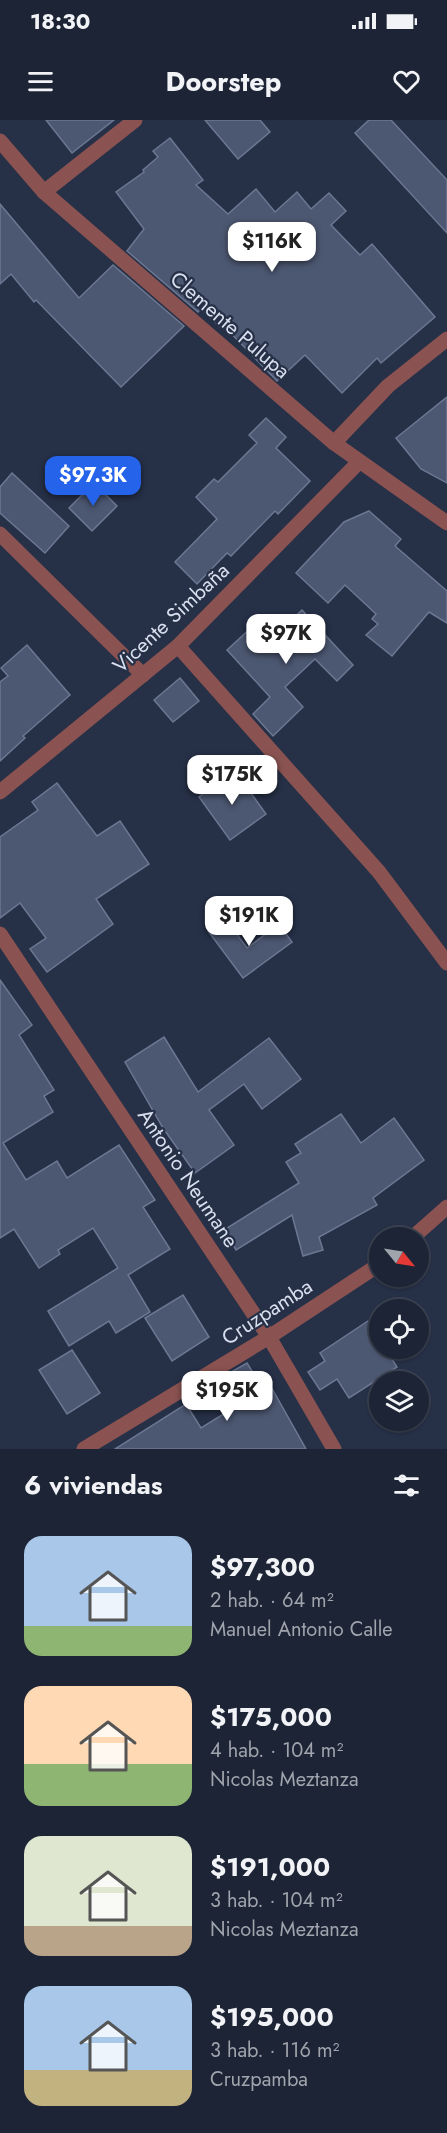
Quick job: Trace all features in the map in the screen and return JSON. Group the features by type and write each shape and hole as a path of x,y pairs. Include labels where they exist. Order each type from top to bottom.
{"street":[{"path":"44,192 135,120"},
{"name":"Clemente Pulupa","path":"0,141 44,192 334,443 447,523"},
{"path":"334,443 388,386 447,339"},
{"name":"Vicente Simbaña","path":"0,792 178,646 358,462"},
{"path":"0,534 143,675"},
{"path":"178,646 379,872 447,963"},
{"name":"Antonio Neumane","path":"0,934 269,1337 334,1449"},
{"path":"424,1227 447,1207"},
{"name":"Cruzpamba","path":"84,1449 269,1337 369,1271"}],"building":[{"path":"46,120 114,120 72,153"},
{"path":"205,120 260,120 270,132 238,159"},
{"path":"369,120 391,120 447,180 447,233 355,133"},
{"path":"170,138 203,180 196,185 228,214 256,189 275,212 297,192 311,209 329,193 346,211 331,225 360,255 372,244 435,317 381,363 377,358 342,393 305,355 277,381 222,324 220,327 201,309 198,312 127,251 144,229 116,192 144,172 143,170 158,157 153,151"},
{"path":"0,204 79,298 113,265 184,326 121,387 36,300 34,302 11,274 0,284"},
{"path":"447,397 447,483 421,469 396,438"},
{"path":"266,418 286,437 276,448 310,481 278,514 275,511 231,556 227,553 197,584 175,562 217,519 196,497 214,479 218,482 257,443 249,435"},
{"path":"12,473 69,526 45,553 0,513 0,487"},
{"path":"94,483 117,506 92,531 69,508"},
{"path":"369,511 401,539 395,546 447,591 447,623 429,612 392,656 366,635 378,624 372,619 376,614 345,585 328,603 296,573 344,522"},
{"path":"302,610 353,665 337,681 315,659 285,687 303,707 273,736 253,714 270,697 227,650 254,625 269,641"},
{"path":"27,645 70,695 23,736 25,738 0,761 0,682 8,676 1,668"},
{"path":"180,678 199,701 173,722 154,700"},
{"path":"235,771 266,814 230,840 199,797"},
{"path":"57,783 97,836 120,821 149,864 96,899 113,924 47,972 30,949 46,938 20,903 0,918 0,837 38,810 32,802"},
{"path":"225,918 247,948 279,924 292,942 243,978 208,931"},
{"path":"0,980 32,1025 19,1035 54,1090 44,1096 53,1112 3,1143 26,1180 57,1161 67,1178 119,1145 155,1200 143,1207 170,1249 128,1275 150,1312 116,1333 109,1321 69,1346 48,1311 118,1268 93,1228 58,1250 60,1254 39,1268 14,1229 0,1238"},
{"path":"164,1037 198,1092 269,1038 301,1079 262,1109 244,1084 209,1110 234,1145 195,1173 163,1128 125,1062"},
{"path":"341,1114 361,1143 394,1118 424,1160 373,1198 377,1205 319,1237 323,1250 303,1256 292,1215 236,1250 224,1230 299,1183 286,1162 301,1153 295,1144"},
{"path":"183,1295 209,1337 172,1361 145,1318"},
{"path":"368,1321 369,1359 392,1359 397,1367 391,1371 369,1371 369,1385 349,1398 337,1379 320,1390 308,1372 325,1361 320,1353"},
{"path":"72,1350 100,1393 67,1414 39,1370"},
{"path":"247,1363 263,1389 270,1385 306,1449 115,1449 186,1404 201,1428 235,1407 219,1379"}]}
